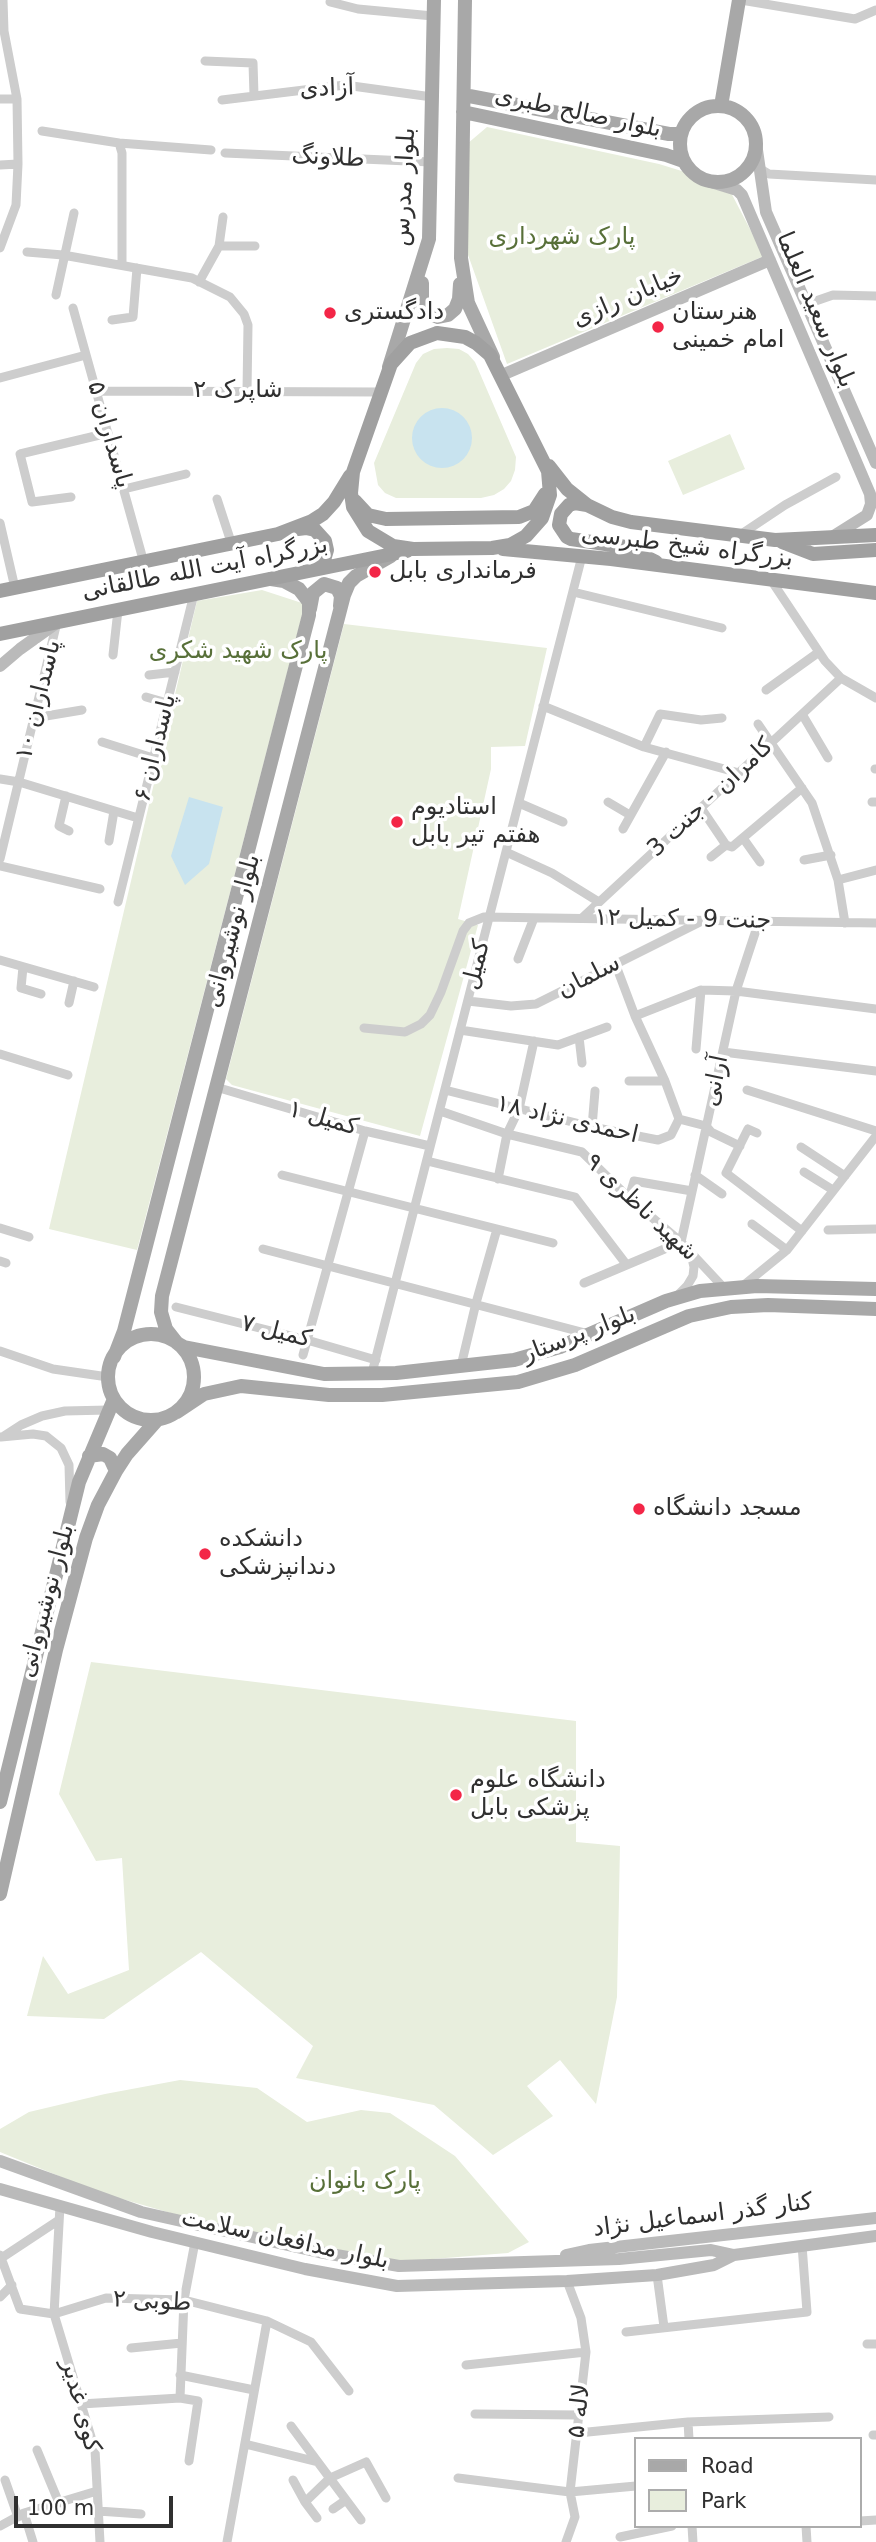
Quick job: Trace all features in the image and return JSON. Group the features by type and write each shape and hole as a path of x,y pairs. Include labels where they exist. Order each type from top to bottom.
{"highway":[{"path":"444,333 458,335 476,343 490,355 499,370 545,464 550,483 549,501 539,523 521,540 504,547 492,548 420,549 393,546 374,536 356,514 351,490 353,472 387,370 394,358 410,343 444,333"},
{"path":"351,490 364,512 382,519 519,517 534,511 541,502 546,490 545,464"},
{"name":"بزرگراه شیخ طبرسی","path":"545,464 587,505 631,522 775,540 876,535"},
{"name":"بزرگراه آیت الله طالقانی","path":"7,590 278,534 323,514 353,472"},
{"path":"587,505 569,505 561,514 559,525 567,537 571,540 626,547 664,566"},
{"path":"278,534 306,528 315,530 323,537 326,545 324,560 317,567 305,572"},
{"path":"775,540 813,554 876,550"},
{"name":"بزرگراه شیخ طبرسی","path":"492,548 582,556 874,593"},
{"name":"بزرگراه آیت الله طالقانی","path":"0,634 420,549"}],"main road":[{"name":"بلوار مدرس","path":"387,370 428,244 433,0"},
{"path":"428,244 421,300 424,309 432,315 448,315 458,304 461,258 465,0"},
{"path":"721,106 740,0"},
{"name":"بلوار صالح طبری","path":"464,95 680,134"},
{"path":"721,106 735,109 746,118 754,130 756,143 751,163 742,174 723,182 708,181 693,174 683,161 679,150 680,134 685,123 695,113 707,107 721,106"},
{"name":"بلوار صالح طبری","path":"463,112 666,155 683,161"},
{"name":"بلوار سعید العلما","path":"756,143 765,208 876,463"},
{"name":"بلوار سعید العلما","path":"708,181 737,190 742,195 870,494 873,513 830,538"},
{"path":"461,258 468,303 499,370"},
{"name":"خیابان رازی","path":"499,370 770,260"},
{"name":"بلوار نوشیروانی","path":"177,1343 163,1324 162,1296 346,588 353,579 397,553"},
{"path":"270,579 284,581 299,589 309,602 309,615"},
{"name":"بلوار نوشیروانی","path":"114,1357 124,1331 313,593 324,584 333,585 339,592 340,611"},
{"path":"0,664 57,622"},
{"path":"0,656 0,664"},
{"name":"بلوار پرستار","path":"177,1343 184,1347 324,1374 374,1367 461,1366 513,1360 560,1347 675,1298 724,1288 743,1286 876,1289"},
{"name":"بلوار پرستار","path":"177,1412 204,1394 240,1385 329,1395 382,1395 518,1382 575,1365 689,1316 731,1307 768,1305 876,1309"},
{"path":"157,1335 177,1343 190,1360 194,1381 190,1395 177,1412 157,1420 135,1417 111,1404 108,1377 114,1357 129,1341 142,1336 157,1335"},
{"name":"بلوار نوشیروانی","path":"0,1802 70,1514 89,1456 111,1404"},
{"name":"بلوار نوشیروانی","path":"0,1894 56,1650 98,1505 127,1454 157,1420"},
{"path":"89,1456 96,1454 110,1458 116,1471"},
{"name":"بلوار مدافعان سلامت","path":"2,2162 141,2211 319,2252 399,2266 535,2261"},
{"name":"بلوار مدافعان سلامت","path":"0,2189 305,2269 397,2286 567,2281 657,2275 714,2265 734,2255"},
{"name":"کنار گذر اسماعیل نژاد","path":"535,2261 589,2250 876,2218"},
{"path":"535,2261 619,2259 711,2250 734,2255 876,2236"}],"street":[{"path":"0,248 16,205 19,163 17,99 2,32 3,0"},
{"path":"740,0 855,19 876,10"},
{"path":"330,2 358,9 433,16"},
{"path":"205,61 253,63 254,95"},
{"name":"آزادی","path":"222,100 345,85 432,97"},
{"path":"0,99 17,99"},
{"path":"42,131 119,143 211,150"},
{"path":"119,143 122,153 122,265"},
{"name":"طلاونگ","path":"225,153 431,162"},
{"path":"0,165 19,163"},
{"path":"759,168 769,174 876,180"},
{"path":"55,295 74,213"},
{"path":"200,282 219,246 223,217"},
{"path":"219,246 255,246"},
{"path":"27,253 63,255 137,268 200,282 230,297 244,314 248,325 247,391"},
{"path":"112,320 133,317 137,268"},
{"path":"807,304 833,295 876,296"},
{"name":"پاسداران ۵","path":"73,308 144,563"},
{"path":"0,378 86,355"},
{"name":"شاپرک ۲","path":"96,391 380,392"},
{"path":"71,497 33,502 20,454 108,433"},
{"path":"124,489 186,474"},
{"path":"740,536 785,505 836,477"},
{"path":"217,499 232,545"},
{"path":"0,523 7,590"},
{"name":"کمیل","path":"374,1367 582,556"},
{"path":"771,580 819,652 841,678 876,698"},
{"path":"573,592 722,628"},
{"name":"پاسداران ۶","path":"118,902 194,594"},
{"path":"113,655 118,610"},
{"name":"پاسداران ١٠","path":"0,859 5,820 19,782 57,622"},
{"path":"766,690 819,652"},
{"path":"149,675 174,672"},
{"name":"کامران - جنت 3","path":"582,919 841,678"},
{"path":"146,697 167,703"},
{"path":"543,706 644,747 738,773"},
{"path":"34,718 82,710"},
{"path":"644,747 660,714 701,720 722,719"},
{"path":"802,714 828,758"},
{"path":"758,724 812,803 838,880 845,923"},
{"path":"102,742 153,758"},
{"path":"623,829 666,752"},
{"path":"0,779 19,782 138,818"},
{"path":"701,808 726,845 732,847 802,788"},
{"path":"66,796 58,826 69,831"},
{"path":"608,802 630,815"},
{"path":"519,803 563,822"},
{"path":"109,841 114,811"},
{"path":"743,838 760,862"},
{"path":"711,858 726,845"},
{"path":"506,852 552,873 599,902"},
{"path":"804,860 831,855"},
{"path":"0,866 100,889"},
{"path":"838,880 876,870"},
{"path":"364,1028 405,1032 421,1024 430,1015 441,992 463,931 469,923 489,917"},
{"name":"جنت 9 - کمیل ۱۲","path":"489,917 876,923"},
{"path":"518,959 534,918"},
{"name":"سلمان","path":"468,1001 511,1006 536,1004 704,920"},
{"name":"آرانی","path":"681,1242 736,991 758,921"},
{"path":"0,960 94,987"},
{"path":"615,963 679,1119 706,1126 711,1132 740,1146"},
{"path":"23,967 21,988 41,994"},
{"path":"69,1003 74,981"},
{"path":"635,1016 701,990 736,991 876,1009"},
{"path":"696,1049 701,990"},
{"path":"460,1030 558,1045 607,1027"},
{"path":"579,1037 582,1063"},
{"path":"498,1178 508,1135 519,1109 534,1041"},
{"path":"723,1052 876,1070"},
{"path":"0,1054 68,1074"},
{"path":"629,1081 665,1081"},
{"name":"کمیل ۱","path":"216,1087 365,1131 430,1146"},
{"name":"احمدی نژاد ۱۸","path":"445,1090 592,1127 658,1140 671,1135 679,1119"},
{"path":"747,1090 876,1131"},
{"path":"592,1127 595,1091"},
{"name":"شهید ناظری ۹","path":"440,1111 508,1135 582,1152 629,1198 681,1242 724,1288"},
{"path":"757,1133 748,1129 726,1173 802,1231"},
{"path":"303,1355 365,1131"},
{"path":"743,1286 787,1250 876,1136"},
{"path":"801,1147 845,1176"},
{"path":"427,1161 575,1197 626,1264"},
{"path":"804,1172 833,1191"},
{"path":"282,1175 554,1243"},
{"path":"695,1175 722,1194"},
{"path":"629,1198 634,1181 692,1191"},
{"path":"752,1224 787,1250"},
{"path":"0,1228 29,1237"},
{"path":"461,1366 497,1229"},
{"path":"828,1230 876,1229"},
{"path":"584,1283 681,1242"},
{"path":"263,1249 591,1334"},
{"path":"675,1298 687,1286 692,1276 694,1267 690,1252"},
{"name":"کمیل ۷","path":"176,1307 307,1340 374,1367"},
{"path":"0,1351 53,1369 108,1377"},
{"path":"1,1438 42,1416 111,1404"},
{"path":"1,1438 33,1434 46,1436 61,1448 69,1465 70,1514"},
{"name":"کوی غدیر","path":"60,2206 54,2314 95,2450 100,2542"},
{"path":"0,2297 12,2285 0,2257 59,2220"},
{"path":"180,2398 184,2300 195,2242"},
{"path":"626,2332 807,2312 802,2245"},
{"path":"657,2275 664,2327"},
{"name":"لاله ۵","path":"566,2542 575,2517 570,2492 586,2352 581,2318 567,2281"},
{"name":"طوبی ۲","path":"12,2285 20,2309 54,2314 106,2298 184,2300 267,2321 311,2342 349,2391"},
{"path":"227,2542 267,2321"},
{"path":"131,2348 182,2343"},
{"path":"466,2365 586,2352"},
{"path":"180,2375 254,2390"},
{"path":"81,2404 180,2398 198,2401 189,2461"},
{"path":"475,2414 579,2415"},
{"path":"578,2433 688,2422 829,2417"},
{"path":"688,2422 689,2437"},
{"path":"291,2426 360,2519"},
{"path":"245,2444 318,2462"},
{"path":"37,2450 59,2502"},
{"path":"305,2502 330,2478 366,2462 386,2498"},
{"path":"458,2478 570,2492 634,2486"},
{"path":"5,2480 33,2542"},
{"path":"293,2480 317,2518"},
{"path":"0,2526 21,2515 97,2491"},
{"path":"333,2508 346,2500"},
{"path":"99,2511 141,2514"},
{"path":"620,2537 663,2528"}],"green space":[{"name":"پارک شهرداری","path":"487,127 659,164 727,185 764,256 507,364 467,252 467,144"},
{"path":"434,349 459,349 475,362 516,457 515,470 511,481 494,495 481,498 396,498 385,493 378,485 374,463 416,363 423,354"},
{"path":"730,434 745,469 683,495 668,461"},
{"name":"پارک شهید شکری","path":"262,590 305,604 137,1250 49,1229 197,601"},
{"path":"344,624 547,648 525,746 491,747 491,769 458,919 478,925 420,1136 232,1085 226,1079"},
{"path":"91,1662 576,1721 576,1842 620,1846 617,1997 596,2104 560,2060 527,2086 553,2116 493,2155 434,2105 296,2078 313,2046 201,1952 104,2019 27,2016 43,1956 68,1994 129,1970 122,1858 96,1861 59,1794"},
{"name":"پارک بانوان","path":"180,2080 257,2088 307,2122 361,2110 390,2113 455,2156 529,2242 508,2253 395,2262 291,2243 181,2216 98,2192 0,2152 0,2129 29,2112"}],"water":[{"path":"436,408 448,408 467,421 472,438 470,450 459,463 448,468 436,468 417,455 412,444 412,432 425,413"},
{"path":"189,797 223,807 209,864 185,885 171,856"}],"place":[{"name":"دادگستری","path":"330,313"},
{"name":"هنرستان امام خمینی","path":"658,327"},
{"name":"فرمانداری بابل","path":"375,572"},
{"name":"استادیوم هفتم تیر بابل","path":"397,822"},
{"name":"مسجد دانشگاه","path":"639,1509"},
{"name":"دانشکده دندانپزشکی","path":"205,1554"},
{"name":"دانشگاه علوم پزشکی بابل","path":"456,1795"}]}
